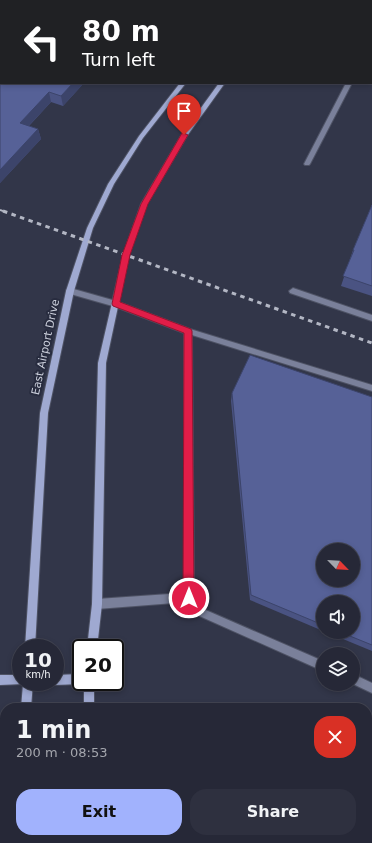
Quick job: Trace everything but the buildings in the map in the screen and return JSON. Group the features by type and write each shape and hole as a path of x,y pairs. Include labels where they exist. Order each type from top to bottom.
{"main road":[{"name":"East Airport Drive","path":"31,639 44,413 70,291 90,228 111,184 141,137 182,84"},
{"path":"93,639 97,604 102,363 126,255 144,204 184,135 221,84"},
{"path":"0,680 12,680"},
{"path":"26,703 27,691"},
{"path":"88,703 89,691"}],"street":[{"path":"307,164 348,84"},
{"path":"70,291 116,304 188,331 372,388"},
{"path":"293,291 372,318"},
{"path":"188,331 189,598 198,611 316,663"},
{"path":"97,604 189,598"},
{"path":"360,682 372,688"}],"railway":[{"path":"3,211 372,343"}],"route":[{"path":"184,135 144,204 126,255 116,304 188,331 189,598"}]}
